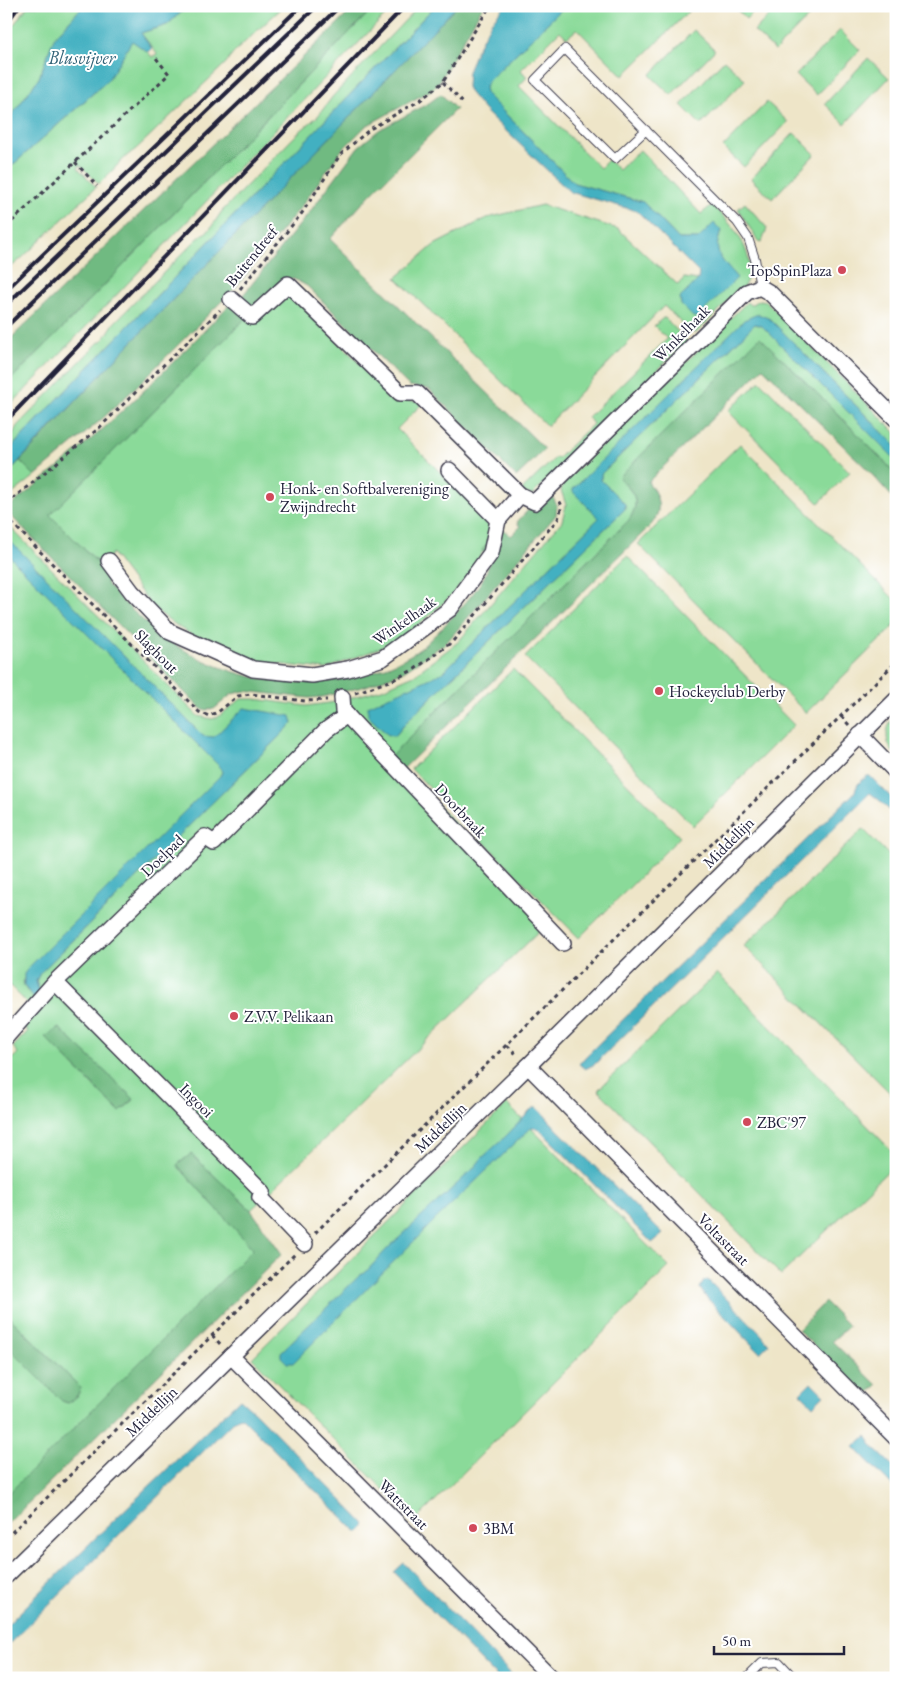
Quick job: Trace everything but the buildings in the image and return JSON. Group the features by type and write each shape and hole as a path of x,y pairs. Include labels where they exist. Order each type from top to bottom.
{"street":[{"path":"232,298 252,317 288,284 400,394 417,393 520,495"},
{"path":"760,287 770,293 896,418"},
{"name":"Winkelhaak","path":"109,561 132,592 170,632 253,669 312,675 348,669 383,658 450,609 491,553 498,520 520,495 535,502 747,292 760,287"},
{"path":"449,470 498,520"},
{"name":"Doorbraak","path":"342,697 343,711 563,942"},
{"name":"Middellijn","path":"6,1576 528,1066 896,700"},
{"name":"Doelpad","path":"6,1037 55,982 205,837 214,843 326,730 347,715"},
{"path":"860,736 896,772"},
{"name":"Ingooi","path":"55,982 263,1192 260,1197 305,1244"},
{"name":"Voltastraat","path":"528,1066 896,1438"},
{"name":"Wattstraat","path":"231,1356 552,1678"}],"lane":[{"path":"646,130 614,159 535,80 565,49 646,130 737,222 748,238 755,259 760,287"},
{"path":"747,1678 762,1663 779,1662 794,1678"}],"path":[{"name":"Buitendreef","path":"6,504 98,429 232,298 302,213 340,155 370,130 419,101 443,82 490,6"},
{"path":"6,227 169,74 156,58"},
{"path":"443,82 463,103"},
{"path":"75,162 97,186"},
{"name":"Slaghout","path":"6,517 199,712 209,716 218,712 238,696 251,694 319,701"},
{"path":"6,1538 896,662"}],"green space":[{"path":"28,6 83,6 54,38 39,78 6,123 6,35"},
{"path":"188,6 284,6 99,184 80,165 78,168 96,187 6,271 6,171 108,80 132,40 152,57 157,54 141,33 167,25"},
{"path":"356,6 375,6 56,335 6,384 6,343"},
{"path":"375,6 394,6 6,410 6,384 56,335"},
{"path":"419,6 435,6 6,453 6,437 13,434 17,426 104,339 114,323 196,240 210,229 222,211 298,133 318,116 333,96"},
{"path":"457,6 483,6 439,82 433,89 366,126 341,151 300,208 235,288 102,419 35,476 20,461 125,349"},
{"path":"565,6 694,6 623,76 577,29 567,38 560,31 521,70 527,77 519,86 600,168 608,160 619,170 640,150 701,214 712,205 736,232 747,253 749,264 744,286 696,333 690,331 664,306 547,426 396,278 434,245 487,218 542,205 618,229 678,285 684,278 698,280 680,298 681,305 693,317 736,278 720,256 717,245 722,232 714,224 698,239 679,239 643,202 574,183 486,94 485,86 489,80"},
{"path":"733,6 759,6 746,19"},
{"path":"778,6 819,6 775,51 754,31"},
{"path":"694,30 715,50 671,95 650,75"},
{"path":"840,30 860,50 817,95 796,75"},
{"path":"868,58 889,78 845,124 825,104"},
{"path":"724,60 745,80 701,125 681,105"},
{"path":"441,94 456,109 369,196 330,239 545,449 516,477 429,389 409,386 307,286 292,278 252,310 239,300 309,213 358,147 379,130 429,103"},
{"path":"767,102 788,122 744,167 723,147"},
{"path":"794,133 815,154 772,199 751,179"},
{"path":"745,203 767,228 762,242 758,241 738,209"},
{"name":"Honk- en Softbalvereniging Zwijndrecht","path":"287,290 396,400 424,402 397,429 446,478 454,479 496,520 487,544 472,570 451,596 426,619 395,642 326,669 257,662 204,642 180,628 153,608 112,553 102,566 49,515 247,317"},
{"path":"760,300 766,301 896,433 896,446 770,319 758,314 573,492 599,518 442,673 399,693 368,716 388,735 395,736 410,718 625,509 625,504 601,480 601,474 755,324 762,326 896,460 896,474 760,338 619,478 632,492 635,501 635,507 629,520 391,756 549,922 251,1210 191,1154 177,1165 254,1249 6,1496 6,1345 62,1401 68,1403 77,1396 81,1388 6,1314 6,1065 18,1053 13,1047 28,1031 15,1020 29,1005 6,982 6,553 221,768 222,772 23,980 27,991 38,989 36,981 40,973 293,723 244,708 214,738 203,736 6,539 6,523 198,716 212,719 218,717 241,699 306,706 336,702 382,689 414,675 458,642 562,521 566,505 561,490 563,483 747,302 750,305","holes":["59,1028 134,1100 119,1112 46,1038"]},
{"path":"228,306 234,306 247,317 50,515 111,576 106,583 142,620 167,639 195,656 225,669 258,678 291,682 324,682 356,677 388,666 420,649 458,611 483,579 490,561 482,550 502,528 511,536 520,527 517,522 530,508 534,509 552,496 557,505 556,515 522,555 446,643 402,672 366,686 322,697 309,698 244,691 232,694 214,709 204,710 8,513 10,506 82,448 136,398"},
{"path":"663,318 687,341 532,495 520,492 593,424 588,417 667,339 654,326"},
{"path":"760,337 896,474 896,501 866,468 763,368 648,482 655,493 658,503 657,514 651,525 403,769 391,756 629,520 635,507 635,501 632,492 619,477"},
{"path":"760,381 850,472 819,503 728,411"},
{"name":"Hockeyclub Derby","path":"740,444 896,601 896,624 806,713 638,544"},
{"path":"20,461 35,476 6,499 6,475"},
{"name":"Hockeyclub Derby","path":"627,556 794,725 693,826 525,657"},
{"path":"513,669 680,837 579,938 411,769"},
{"path":"896,715 896,755 889,746 887,735 889,725"},
{"path":"863,829 896,862 896,1099 744,946"},
{"name":"ZBC'97","path":"717,973 896,1155 896,1163 781,1275 598,1090"},
{"path":"59,1028 134,1099 120,1112 45,1037"},
{"path":"507,1104 669,1267 415,1521 252,1358"},
{"path":"191,1154 251,1210 282,1254 6,1525 6,1496 253,1249 177,1165"},
{"path":"825,1302 849,1326 832,1341 877,1385 865,1396 798,1330"},
{"path":"6,1314 81,1388 77,1396 68,1403 62,1401 6,1345"}],"water":[{"name":"Blusvijver","path":"83,6 188,6 167,25 141,33 152,49 148,52 132,41 108,80 6,171 6,123 39,78 54,38"},
{"path":"435,6 457,6 125,349 6,475 6,453"},
{"path":"504,6 565,6 489,80 485,86 486,94 574,183 643,202 679,239 698,239 714,223 722,231 717,245 718,251 723,262 737,278 698,317 693,317 681,305 680,298 698,280 699,273 637,211 570,192 486,112 470,93 467,87 468,72 476,51 490,24"},
{"path":"758,314 770,319 896,446 896,460 762,326 755,324 601,474 601,480 625,504 625,509 410,718 395,736 388,735 368,716 368,706 442,673 599,518 573,492 573,489 744,320"},
{"path":"12,543 203,736 214,737 244,708 291,716 293,723 40,973 36,981 38,989 43,993 36,1001 24,986 24,974 30,966 222,772 221,768 6,553 6,544"},
{"path":"867,776 870,776 896,802 896,817 870,793 595,1064 585,1069 579,1064 854,793 858,784"},
{"path":"533,1108 538,1108 663,1234 652,1243 541,1131 537,1128 531,1128 437,1218 293,1363 287,1363 281,1357 281,1352 473,1169"},
{"path":"708,1280 769,1344 760,1353 705,1296 700,1288 704,1281"},
{"path":"811,1382 824,1395 813,1406 800,1393"},
{"path":"240,1399 365,1524 363,1528 358,1532 352,1527 241,1417 236,1419 6,1647 6,1626"},
{"path":"866,1436 874,1448 896,1469 896,1490 854,1447"},
{"path":"404,1563 515,1678 498,1678 394,1572"}],"railway":[{"path":"6,24 19,6"},
{"path":"6,290 301,6"},
{"path":"6,305 317,6"},
{"path":"6,327 340,6"},
{"path":"6,421 405,6"}],"place":[{"name":"TopSpinPlaza","path":"842,270"},
{"name":"Honk- en Softbalvereniging Zwijndrecht","path":"270,497"},
{"name":"Hockeyclub Derby","path":"659,691"},
{"name":"Z.V.V. Pelikaan","path":"234,1016"},
{"name":"ZBC'97","path":"747,1122"},
{"name":"3BM","path":"473,1528"}]}
